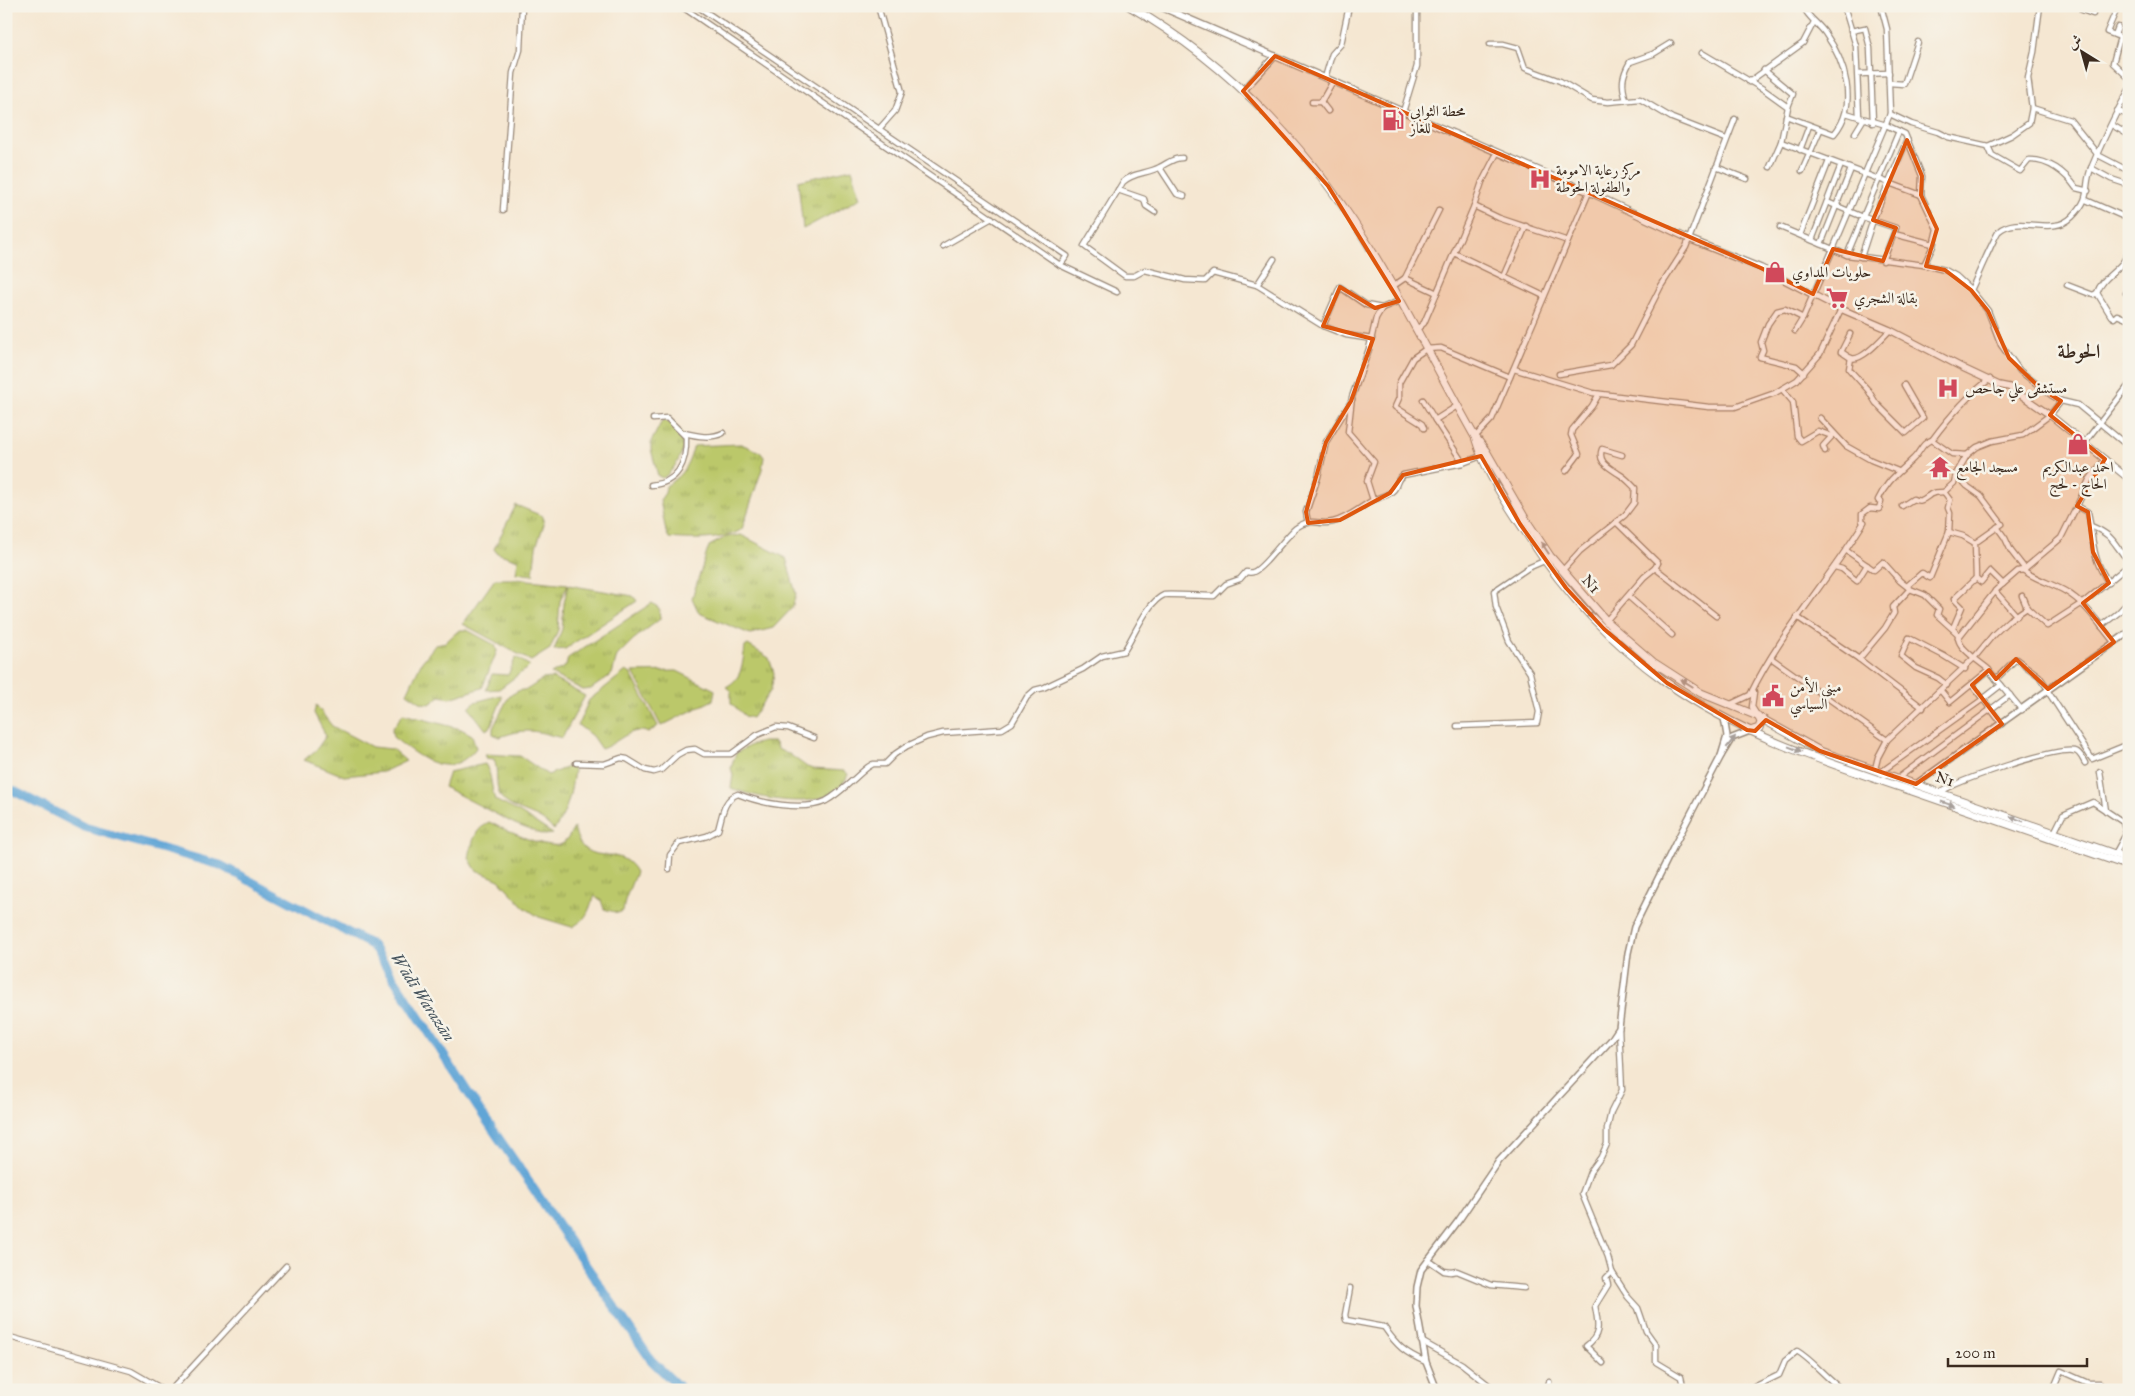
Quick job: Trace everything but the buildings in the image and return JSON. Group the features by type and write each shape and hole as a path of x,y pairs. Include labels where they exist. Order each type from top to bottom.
{"highway":[{"name":"N1","path":"1129,6 1193,47 1260,106 1302,153 1328,186 1364,238 1457,406 1475,437 1486,450 1526,520 1562,571 1606,621 1653,662 1701,693 1758,716 1820,751 2129,859"},
{"name":"N1","path":"1475,437 1481,456 1520,524 1544,560 1588,613 1630,653 1667,683 1750,731 1872,778 2129,866"},
{"path":"1724,717 1720,712 1721,706 1726,703 1731,704"},
{"path":"1750,731 1755,731 1759,728 1758,716"}],"main road":[{"path":"1159,6 1589,192 1689,239 1761,268 1841,309 1890,330 1965,369 2012,389 2050,415 2128,477"},
{"path":"1243,91 1275,56"}],"street":[{"path":"503,210 513,72 520,50 522,6"},
{"path":"681,6 1060,264 1117,292"},
{"path":"697,6 1067,256 1060,264"},
{"path":"878,6 902,92 895,111 879,130"},
{"path":"1325,78 1332,54 1341,44 1349,6"},
{"path":"1403,112 1416,66 1417,6"},
{"path":"1786,116 1834,134 1846,113 1848,101 1845,76 1825,32 1806,14 1803,6"},
{"path":"1844,6 1856,46 1859,74 1861,119 1855,133"},
{"path":"1795,331 1803,318 1834,249 1890,114 1887,29 1882,6"},
{"path":"1890,114 1910,124 1948,137 1988,146 2012,135 2029,124 2032,108 2028,78 2034,52 2040,6"},
{"path":"2083,6 2082,10 2093,14"},
{"path":"2118,6 2107,32 2120,37 2113,63 2129,78"},
{"path":"2126,6 2129,12"},
{"path":"1749,82 1803,43 1814,22"},
{"path":"2115,35 2118,27"},
{"path":"1851,31 1865,28 1870,48 1873,123"},
{"path":"1889,83 1904,84 1918,42"},
{"path":"1626,100 1621,85 1624,73 1630,62 1653,54 1671,43"},
{"path":"1490,44 1503,44 1518,48 1525,68 1560,81 1592,100 1608,102 1640,99 1672,118 1726,139"},
{"path":"1702,53 1788,108"},
{"path":"1764,70 1792,94 1781,142 1770,167"},
{"path":"1859,74 1889,73"},
{"path":"1322,102 1333,81"},
{"path":"1971,290 1999,231 2011,224 2026,223 2050,226 2069,220 2086,200 2091,168 2117,111 2129,90"},
{"path":"2124,99 2129,102"},
{"path":"1312,102 1322,102"},
{"path":"1322,102 1328,111"},
{"path":"2032,108 2070,120 2098,155 2129,171"},
{"path":"2117,111 2129,115"},
{"path":"1846,113 1873,123 1886,125 1905,134 1922,176 1920,195 1937,229 1924,265"},
{"path":"1559,374 1611,365 1631,345 1661,286 1689,239 1735,119"},
{"path":"2112,125 2129,135"},
{"path":"1800,150 1809,126"},
{"path":"1802,171 1820,130"},
{"path":"1847,255 1898,131"},
{"path":"1861,257 1873,220 1907,140"},
{"path":"1781,142 1920,195"},
{"path":"1988,146 1992,156 2020,171 2029,160 2043,162 2069,178 2076,188 2088,191"},
{"path":"1415,330 1424,323 1474,206 1482,182 1497,153"},
{"path":"1182,158 1175,158 1160,168 1147,173 1131,175 1123,182 1084,246 1125,276 1134,276 1146,270 1185,280 1205,281 1213,273 1257,285 1323,326 1346,335 1372,339"},
{"path":"1800,235 1829,161"},
{"path":"1812,240 1841,166"},
{"path":"1716,167 1747,179"},
{"path":"1160,168 1177,194 1184,196"},
{"path":"2091,168 2111,179 2129,185"},
{"path":"1821,244 1851,169"},
{"path":"1118,190 1144,199 1146,206 1155,212"},
{"path":"1475,437 1492,419 1589,192"},
{"path":"2086,200 2129,219"},
{"path":"1827,202 1863,218 1896,228 1883,261"},
{"path":"1474,206 1499,218 1568,241"},
{"path":"1392,287 1406,278 1439,210"},
{"path":"944,246 992,218"},
{"path":"1504,277 1526,226"},
{"path":"1780,227 1847,255 1924,265 1945,270 1956,276 1971,290 1988,311 1995,333 2020,371 2040,388 2061,401 2078,405 2129,447"},
{"path":"1894,234 1933,244"},
{"path":"2067,285 2093,295 2097,293 2109,274 2126,261 2129,248"},
{"path":"1454,253 1544,296"},
{"path":"1257,285 1274,259"},
{"path":"1406,278 1437,293"},
{"path":"1323,326 1340,286 1366,306 1382,308 1400,300"},
{"path":"2097,293 2111,316 2114,318 2118,315 2129,320"},
{"path":"1373,500 1367,482 1374,462 1348,432 1355,386 1372,339 1376,318 1382,308"},
{"path":"1803,318 1785,309 1777,311 1768,324 1761,342 1764,350 1760,357 1796,366 1804,373"},
{"path":"1514,369 1599,394 1709,407 1735,407 1782,389 1804,373 1820,354 1841,309"},
{"path":"1850,334 1840,352 1851,358 1856,358 1867,352 1890,330"},
{"path":"1424,428 1422,424 1395,407 1399,398 1399,382 1414,358 1426,349 1441,348 1510,377"},
{"path":"1851,358 1849,369 1868,390 1876,403 1906,433 1923,418 1904,385"},
{"path":"1731,704 1750,695 1758,679 1798,617 1847,551 1864,522 1862,521 1862,514 1870,508 1878,508 1881,501 1878,500 1884,488 1898,471 1914,458 1926,442 1932,440 1960,404 1990,379"},
{"path":"2085,442 2129,385"},
{"path":"1782,389 1793,402 1797,436 1801,441 1818,431 1833,435"},
{"path":"1566,471 1579,454 1571,435 1572,430 1588,412 1599,394"},
{"path":"1308,523 1306,512 1318,477 1326,442 1353,399"},
{"path":"1423,400 1463,463"},
{"path":"1902,506 1913,499 1916,501 1925,500 1933,492 1944,492 1954,482 1963,460 1977,447 1992,441 2023,435 2050,415 2061,401"},
{"path":"1435,420 1457,406"},
{"path":"651,485 663,484 680,469 687,444 684,433 667,418 653,419"},
{"path":"1820,418 1825,422 1833,435 1852,450 1898,471"},
{"path":"684,433 702,437 723,434"},
{"path":"1825,451 1823,446 1833,435"},
{"path":"1932,440 1952,454 1967,455"},
{"path":"1562,571 1580,551 1625,515 1634,503 1635,488 1620,474 1609,468 1602,460 1600,454 1602,449 1622,455"},
{"path":"669,869 670,855 679,843 707,836 718,830 727,801 732,796 738,794 757,802 798,806 823,802 834,796 868,767 873,764 885,764 901,750 927,737 943,733 1002,729 1012,722 1027,696 1035,690 1083,669 1102,656 1124,651 1137,626 1156,601 1165,594 1188,597 1214,596 1226,584 1240,579 1246,572 1254,572 1283,540 1298,527 1314,520 1332,522 1340,520 1373,500 1390,493 1394,489 1398,478 1403,475 1463,463 1481,456"},
{"path":"1958,639 1995,591 2018,571 2024,570 2062,538 2089,480 2105,459"},
{"path":"1956,474 1967,486 1981,496 2002,524 1975,542"},
{"path":"1859,660 1889,621 1894,613 1893,608 1909,588 1922,573 1930,578 1949,532 1950,512 1948,508 1950,500 1944,492"},
{"path":"2077,506 2088,512 2093,552 2098,568 2109,583"},
{"path":"1606,621 1644,577 1655,568 1658,562 1616,522"},
{"path":"2022,596 2027,608 2047,626 2109,583 2128,564 2119,547 2106,532 2091,526"},
{"path":"1996,527 2005,538 2010,551 2024,570 2034,579 2065,591 2082,603 2114,642"},
{"path":"1949,532 1975,542"},
{"path":"1953,628 1962,607 1954,599 1976,578 1975,542"},
{"path":"1847,551 1874,570 1883,562 1909,588 1930,600 1939,609 1937,615 1948,627 1953,628 1958,634 1958,639 1974,658 1989,670 2022,710"},
{"path":"1457,726 1537,724 1538,712 1530,673 1509,641 1496,607 1494,591 1528,568 1544,560"},
{"path":"1835,567 1842,569 1857,581 1867,564"},
{"path":"1655,568 1716,616"},
{"path":"1976,578 1981,582 1990,571 2003,584"},
{"path":"1995,591 2017,616"},
{"path":"1629,596 1672,635"},
{"path":"2101,626 2129,601"},
{"path":"1878,771 1878,757 1887,740 1965,669 1993,635 2009,620 2027,608"},
{"path":"1798,617 1923,708"},
{"path":"1916,784 2129,632"},
{"path":"1948,685 1916,668 1901,656 1909,638 1965,669"},
{"path":"1771,658 1887,740"},
{"path":"1996,679 2016,659 2039,676 2092,760 2129,744"},
{"path":"1941,691 1950,702 1989,670"},
{"path":"1758,679 1752,703 1758,716"},
{"path":"1972,685 2002,724"},
{"path":"1878,771 2001,685"},
{"path":"1898,778 2010,695"},
{"path":"1721,756 1727,736 1724,717"},
{"path":"576,763 604,764 621,758 627,759 645,770 654,772 661,770 677,755 686,750 695,749 704,754 731,754 757,735 776,727 800,732 814,738"},
{"path":"1684,1390 1681,1376 1656,1362 1656,1345 1646,1330 1642,1316 1612,1272 1608,1256 1585,1206 1582,1194 1590,1172 1601,1157 1607,1144 1607,1129 1611,1112 1622,1090 1619,1028 1628,953 1634,927 1721,756 1732,738 1750,731"},
{"path":"1940,792 1969,778 2031,759 2055,754 2075,751 2085,763"},
{"path":"2100,772 2106,811"},
{"path":"2054,833 2063,815 2093,802 2124,822 2126,834 2115,854"},
{"path":"1437,1390 1426,1362 1416,1306 1416,1287 1421,1270 1459,1220 1499,1161 1611,1040 1619,1028"},
{"path":"1428,1260 1444,1271 1451,1272 1457,1270 1491,1285 1524,1288"},
{"path":"171,1390 286,1266"},
{"path":"1603,1363 1586,1346 1597,1334 1600,1324 1595,1306 1608,1285 1606,1278 1612,1272"},
{"path":"1350,1288 1345,1315 1346,1320 1384,1327 1396,1344 1412,1356 1426,1362"},
{"path":"6,1336 130,1371 164,1390"},
{"path":"1421,1341 1462,1364 1494,1390"},
{"path":"1748,1390 1779,1375 1785,1361 1797,1350 1806,1356 1820,1372 1843,1390"},
{"path":"2052,1390 2061,1371 2088,1383 2100,1383 2105,1390"},
{"path":"1547,1390 1549,1382"}],"highlighted area":[{"path":"1275,56 1761,268 1813,294 1833,249 1883,261 1896,228 1873,220 1907,140 1922,176 1921,195 1937,229 1926,266 1945,270 1971,290 1988,311 2009,358 2040,388 2061,401 2050,415 2105,459 2077,506 2088,512 2093,552 2109,583 2083,603 2114,642 2048,689 2016,659 1996,679 1989,670 1972,685 2002,724 1916,784 1820,751 1766,720 1755,731 1747,730 1667,683 1604,629 1566,588 1520,524 1481,456 1403,475 1390,493 1340,520 1308,523 1306,512 1326,442 1351,401 1373,339 1323,326 1340,287 1375,308 1399,301 1328,186 1243,91"}],"green space":[{"path":"852,169 861,198 803,229 798,181"},
{"path":"665,420 681,433 684,438 684,444 676,464 663,478 658,476 651,442 662,421"},
{"path":"741,444 760,452 764,457 762,469 742,529 727,536 717,538 669,538 666,532 660,500 665,493 666,486 677,478 684,469 694,446"},
{"path":"516,505 542,516 544,524 536,547 533,575 516,573 518,560 497,553 494,549"},
{"path":"741,535 786,558 796,594 792,608 773,628 750,634 699,613 692,598 709,546 726,537"},
{"path":"495,579 518,579 568,584 560,601 558,630 550,649 531,661 463,624"},
{"path":"568,585 633,596 637,601 565,649 554,650 562,629 564,603"},
{"path":"652,603 659,608 660,619 634,639 617,656 612,674 591,689 583,690 551,674 566,666 568,658"},
{"path":"459,630 467,630 495,645 497,651 482,688 450,698 440,696 430,704 422,703 407,693 421,663 436,644 446,642"},
{"path":"748,645 769,658 774,673 771,690 752,718 745,716 731,703 731,691 726,687 739,675 745,647"},
{"path":"516,657 530,666 499,689 486,690 492,674 508,675"},
{"path":"626,671 631,674 658,726 648,733 636,731 630,733 601,749 592,736 578,725 589,700"},
{"path":"677,671 715,690 713,700 661,726 633,672"},
{"path":"552,678 585,696 562,738 531,731 500,737 493,734 493,728 509,696 518,691 528,689 543,679"},
{"path":"501,695 502,698 491,726 486,730 469,708 475,702"},
{"path":"316,705 332,726 372,747 392,749 406,761 383,772 344,776 304,760 316,750 326,736 314,713"},
{"path":"403,714 461,729 472,735 476,748 466,758 455,764 445,765 424,759 393,737 392,729"},
{"path":"774,742 779,750 789,754 807,767 845,771 848,774 840,787 828,795 812,800 777,799 731,788 733,775 731,768 736,753 751,745"},
{"path":"485,754 520,756 548,775 572,765 574,770 568,801 563,816 554,830 541,819 504,801 499,793 494,759 486,758"},
{"path":"485,764 489,772 495,800 519,812 553,834 544,835 515,824 444,787 449,772"},
{"path":"489,822 537,842 556,845 564,843 574,828 579,842 588,851 623,859 636,872 625,900 623,911 618,913 604,909 601,900 595,896 585,917 572,927 539,917 524,907 499,880 476,870 469,858 477,833"}],"waterway":[{"name":"Wādī Warazān","path":"6,787 84,827 220,865 372,945 478,1108 651,1360 682,1390"}],"place":[{"name":"محطة الثوابي للغاز","path":"1393,120"},
{"name":"مركز رعاية الامومة والطفولة الحوطة","path":"1540,179"},
{"name":"حلويات المداوي","path":"1775,272"},
{"name":"بقالة الشجري","path":"1837,298"},
{"name":"مستشفى علي جاحص","path":"1948,388"},
{"name":"احمد عبدالكريم الحاج - لحج","path":"2078,444"},
{"name":"مسجد الجامع","path":"1940,467"},
{"name":"مبنى الأمن السياسي","path":"1773,696"}],"district":[{"name":"الحوطة","path":"2079,351"}]}
